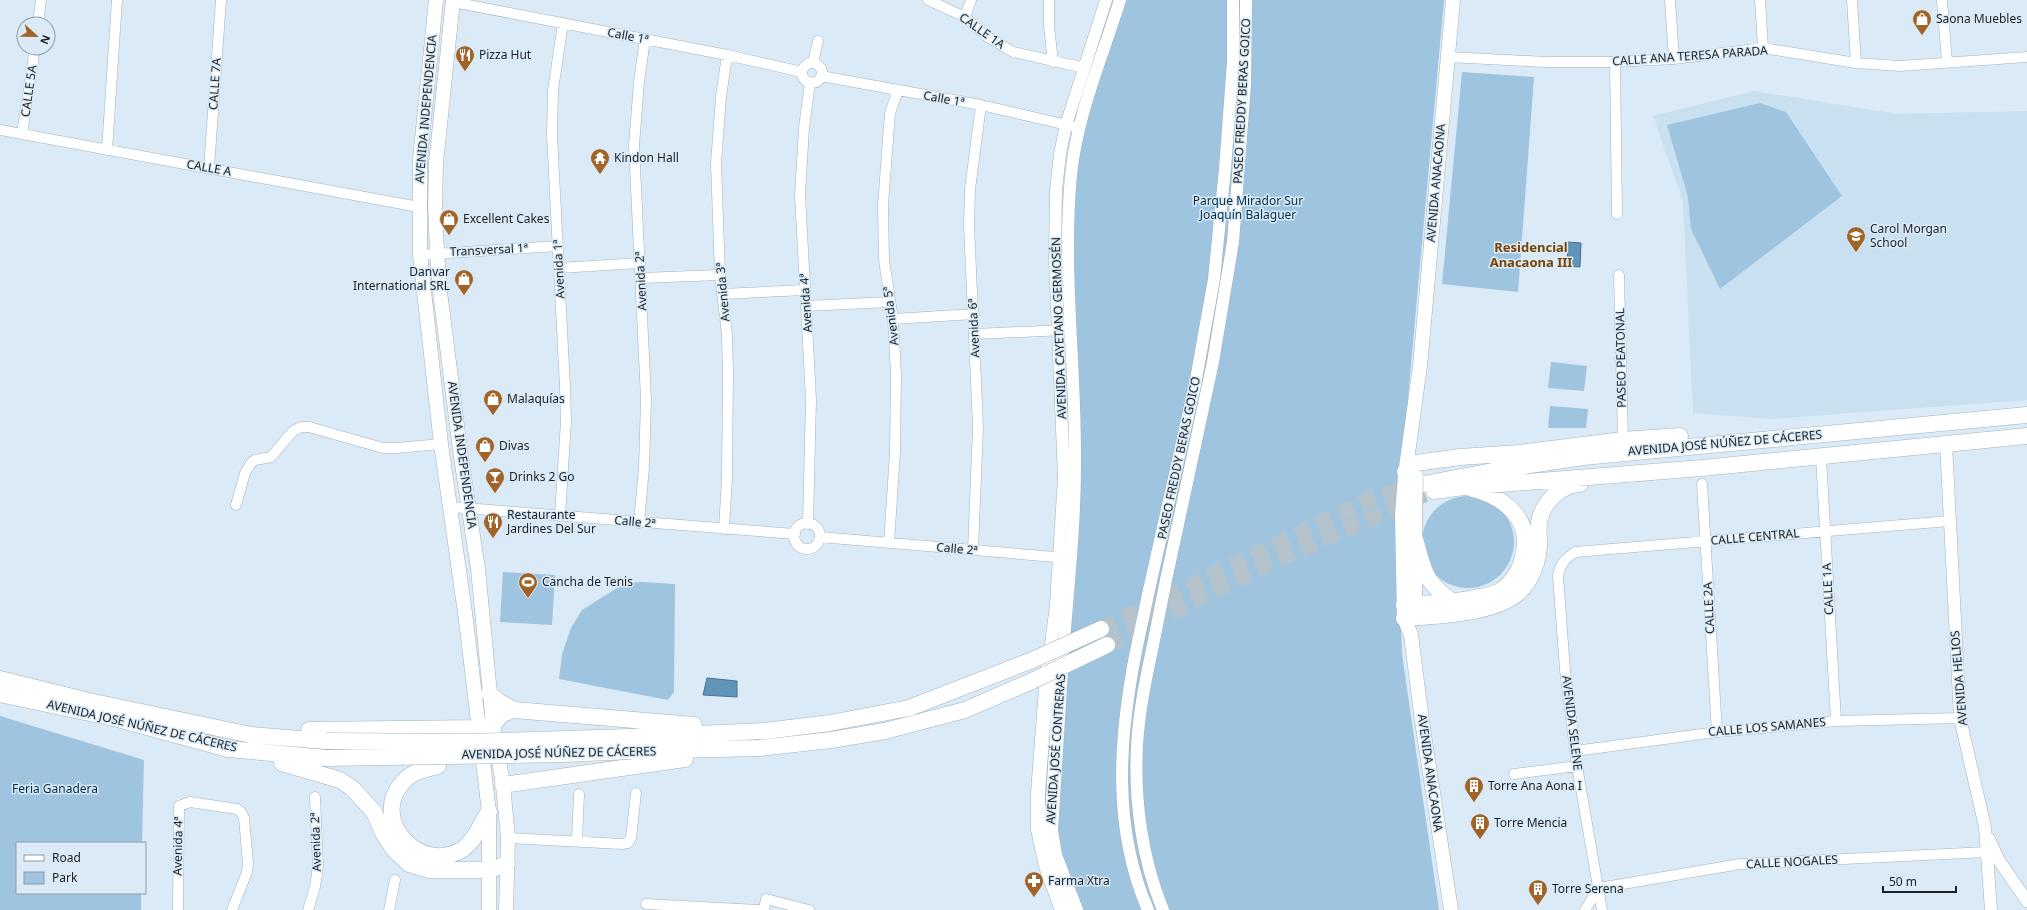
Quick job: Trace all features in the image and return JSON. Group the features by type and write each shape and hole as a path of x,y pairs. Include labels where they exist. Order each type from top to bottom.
{"main road":[{"name":"AVENIDA INDEPENDENCIA","path":"436,0 420,159 420,255 441,444 465,613 486,726 503,785 508,838 506,910"},
{"name":"AVENIDA ANACAONA","path":"1451,910 1427,758 1411,636 1401,541 1416,477 1420,366 1453,0"},
{"name":"AVENIDA INDEPENDENCIA","path":"453,1 436,163 435,205 440,292 468,509 478,569 489,693 486,726 490,870 489,910"},
{"name":"AVENIDA JOSÉ NÚÑEZ DE CÁCERES","path":"1416,477 1496,470 1583,457 2027,415"},
{"path":"1913,426 1915,447"},
{"path":"1890,428 1891,449"},
{"path":"1416,477 1460,457 1519,453 1623,440 1717,435 1754,434 1792,437 1796,459"},
{"name":"AVENIDA JOSÉ NÚÑEZ DE CÁCERES","path":"1416,477 1464,487 1821,457 2027,436"},
{"path":"1409,611 1488,608 1517,594 1527,585 1533,572 1539,546 1539,524 1541,514 1556,493 1573,484 1608,482 1642,472"},
{"path":"1409,611 1454,603 1499,592 1514,579 1522,560 1525,541 1522,525 1513,511 1500,499 1484,492 1464,487"},
{"name":"AVENIDA ANACAONA","path":"1408,516 1416,539 1409,611"},
{"path":"1416,539 1424,571 1429,581 1437,590 1454,603"},
{"path":"465,613 482,611"},
{"name":"AVENIDA JOSÉ NÚÑEZ DE CÁCERES","path":"0,694 118,719 228,749 326,758 564,754 630,744 765,731 830,722 909,708 1030,661 1101,629"},
{"name":"AVENIDA JOSÉ NÚÑEZ DE CÁCERES","path":"0,679 89,701 250,735 326,741 630,744 760,748 830,740 885,731 965,710 1032,681 1107,645"},
{"name":"AVENIDA JOSÉ CONTRERAS","path":"1062,655 1051,830 1055,855 1076,910"},
{"name":"AVENIDA JOSÉ CONTRERAS","path":"1048,662 1038,793 1038,829 1046,866 1062,910"},
{"path":"489,693 498,702 514,710 765,731"},
{"path":"229,731 351,731 486,726 502,714 514,710"},
{"path":"503,785 760,748"},
{"path":"228,749 321,773 340,780 364,799 374,812 383,833 394,850 409,864 429,870 490,870 507,864"},
{"path":"489,812 473,839 464,848 452,855 429,856 410,846 402,839 393,821 393,806 396,793 403,782 412,775 423,770 438,766 564,754"}],"street":[{"path":"39,16 41,0"},
{"path":"107,150 117,0"},
{"name":"CALLE 7A","path":"209,168 221,0"},
{"name":"CALLE 1A","path":"928,0 964,17 986,36 1013,52 1084,68"},
{"path":"964,17 971,0"},
{"path":"1049,0 1049,26 1053,62"},
{"name":"AVENIDA CAYETANO GERMOSÉN","path":"1062,655 1065,558 1064,470 1055,260 1056,190 1060,154 1066,125 1106,0"},
{"name":"AVENIDA CAYETANO GERMOSÉN","path":"1048,662 1056,605 1065,558 1075,463 1068,219 1071,175 1080,128 1120,0"},
{"name":"PASEO FREDDY BERAS GOICO","path":"1148,910 1141,894 1127,845 1121,788 1126,708 1136,651 1195,385 1214,279 1232,84 1233,0"},
{"name":"PASEO FREDDY BERAS GOICO","path":"1163,910 1154,888 1144,842 1136,787 1138,738 1143,696 1166,580 1213,362 1232,249 1245,84 1246,0"},
{"path":"1670,0 1674,59"},
{"path":"1760,0 1763,48"},
{"path":"1852,0 1856,63"},
{"path":"1942,0 1947,62"},
{"name":"Calle 1ª","path":"453,1 727,55 802,72"},
{"name":"Avenida 1ª","path":"560,516 566,421 552,112 556,68 563,23"},
{"name":"Avenida 2ª","path":"639,522 644,467 646,399 641,278 634,173 634,145 639,82 645,39"},
{"path":"813,63 818,41"},
{"name":"CALLE ANA TERESA PARADA","path":"1448,57 1546,62 1615,62 1674,59 1763,48 1856,63 1900,66 2027,57"},
{"name":"Avenida 3ª","path":"724,529 728,407 727,335 720,275 716,163 721,97 727,55"},
{"name":"CALLE 5A","path":"22,134 34,56"},
{"path":"1615,62 1617,214"},
{"path":"813,63 820,67 821,76 815,82 810,82 803,77 802,72 807,64 813,63"},
{"name":"Calle 1ª","path":"821,76 981,105 1080,128"},
{"name":"Avenida 4ª","path":"808,524 812,432 800,195 804,128 810,82"},
{"name":"Avenida 5ª","path":"889,543 894,489 897,414 893,319 889,302 884,260 883,205 890,113 898,90"},
{"name":"Avenida 6ª","path":"973,550 978,434 975,334 969,225 970,189 981,105"},
{"name":"CALLE A","path":"0,130 419,207"},
{"name":"Transversal 1ª","path":"420,255 557,246"},
{"path":"558,268 640,264"},
{"path":"641,278 720,275"},
{"name":"PASEO PEATONAL","path":"1619,275 1623,440"},
{"path":"722,294 805,290"},
{"path":"806,306 889,302"},
{"path":"893,319 974,314"},
{"path":"975,334 1070,330"},
{"path":"236,504 245,473 251,463 254,460 271,457 293,431 301,427 309,427 359,443 382,448 441,444"},
{"name":"AVENIDA HELIOS","path":"1946,444 1960,718 1985,827 1991,910"},
{"name":"CALLE 1A","path":"1821,457 1836,721"},
{"name":"CALLE 2A","path":"1702,484 1717,732"},
{"name":"Calle 2ª","path":"451,507 794,534"},
{"name":"CALLE CENTRAL","path":"1564,560 1575,552 1825,532 1949,520"},
{"path":"802,524 808,524 815,526 820,537 816,545 806,548 798,544 794,534 797,528 802,524"},
{"name":"Calle 2ª","path":"820,537 1065,558"},
{"name":"AVENIDA SELENE","path":"1564,560 1560,566 1558,576 1565,670 1577,766 1602,910"},
{"name":"CALLE LOS SAMANES","path":"1575,751 1717,732 1836,721 1960,718"},
{"path":"1514,774 1577,766"},
{"path":"508,838 622,844 628,842 631,838 636,793"},
{"path":"576,841 579,794"},
{"name":"Avenida 2ª","path":"308,910 317,876 315,798"},
{"name":"Avenida 4ª","path":"178,910 179,806 190,802 237,809 241,812 244,818 248,863 247,872 232,910"},
{"path":"1985,827 1998,859 2027,901"},
{"name":"CALLE NOGALES","path":"1599,888 1740,864 1987,852"},
{"path":"389,910 395,880"},
{"path":"1585,910 1599,888"},
{"path":"764,910 766,899 809,910"},
{"path":"646,904 758,910"}],"shaded area":[{"name":"Carol Morgan School","path":"1754,91 1898,114 2027,111 2027,400 1772,419 1693,413 1683,201 1653,116"},
{"path":"1568,242 1581,243 1580,267 1567,266"},
{"path":"707,678 737,681 737,697 703,695"}],"green space":[{"name":"Parque Mirador Sur Joaquín Balaguer","path":"1122,0 1444,0 1397,519 1402,654 1439,910 1082,910 1057,841 1067,653 1071,255 1077,153"},
{"path":"1462,72 1534,77 1518,292 1442,284"},
{"path":"1760,103 1786,112 1842,196 1720,289 1691,229 1688,197 1667,125"},
{"path":"1551,362 1587,366 1584,391 1548,388"},
{"path":"1550,406 1588,409 1586,428 1548,428"},
{"path":"1468,496 1486,499 1501,509 1511,524 1514,542 1511,560 1501,575 1486,585 1468,588 1450,585 1435,575 1425,560 1422,542 1425,524 1435,509 1450,499"},
{"name":"Cancha de Tenis","path":"503,572 555,575 552,625 500,622"},
{"path":"640,582 675,584 674,692 668,700 559,679 562,654 571,628 582,610 625,583"},
{"name":"Feria Ganadera","path":"0,716 144,760 142,842 16,842 16,894 141,894 141,910 0,910"}],"tunnel":[{"path":"1101,629 1374,497 1417,486"},
{"path":"1107,645 1266,565 1427,493"}],"place":[{"name":"Saona Muebles","path":"1922,36"},
{"name":"Pizza Hut","path":"465,72"},
{"name":"Kindon Hall","path":"600,175"},
{"name":"Excellent Cakes","path":"449,236"},
{"name":"Carol Morgan School","path":"1856,253"},
{"name":"Danvar International SRL","path":"464,296"},
{"name":"Malaquías","path":"493,416"},
{"name":"Divas","path":"485,463"},
{"name":"Drinks 2 Go","path":"495,494"},
{"name":"Restaurante Jardines Del Sur","path":"493,539"},
{"name":"Cancha de Tenis","path":"528,599"},
{"name":"Torre Ana Aona I","path":"1474,803"},
{"name":"Torre Mencia","path":"1480,840"},
{"name":"Farma Xtra","path":"1034,898"},
{"name":"Torre Serena","path":"1538,906"}],"district":[{"name":"Residencial Anacaona III","path":"1531,254"}]}
